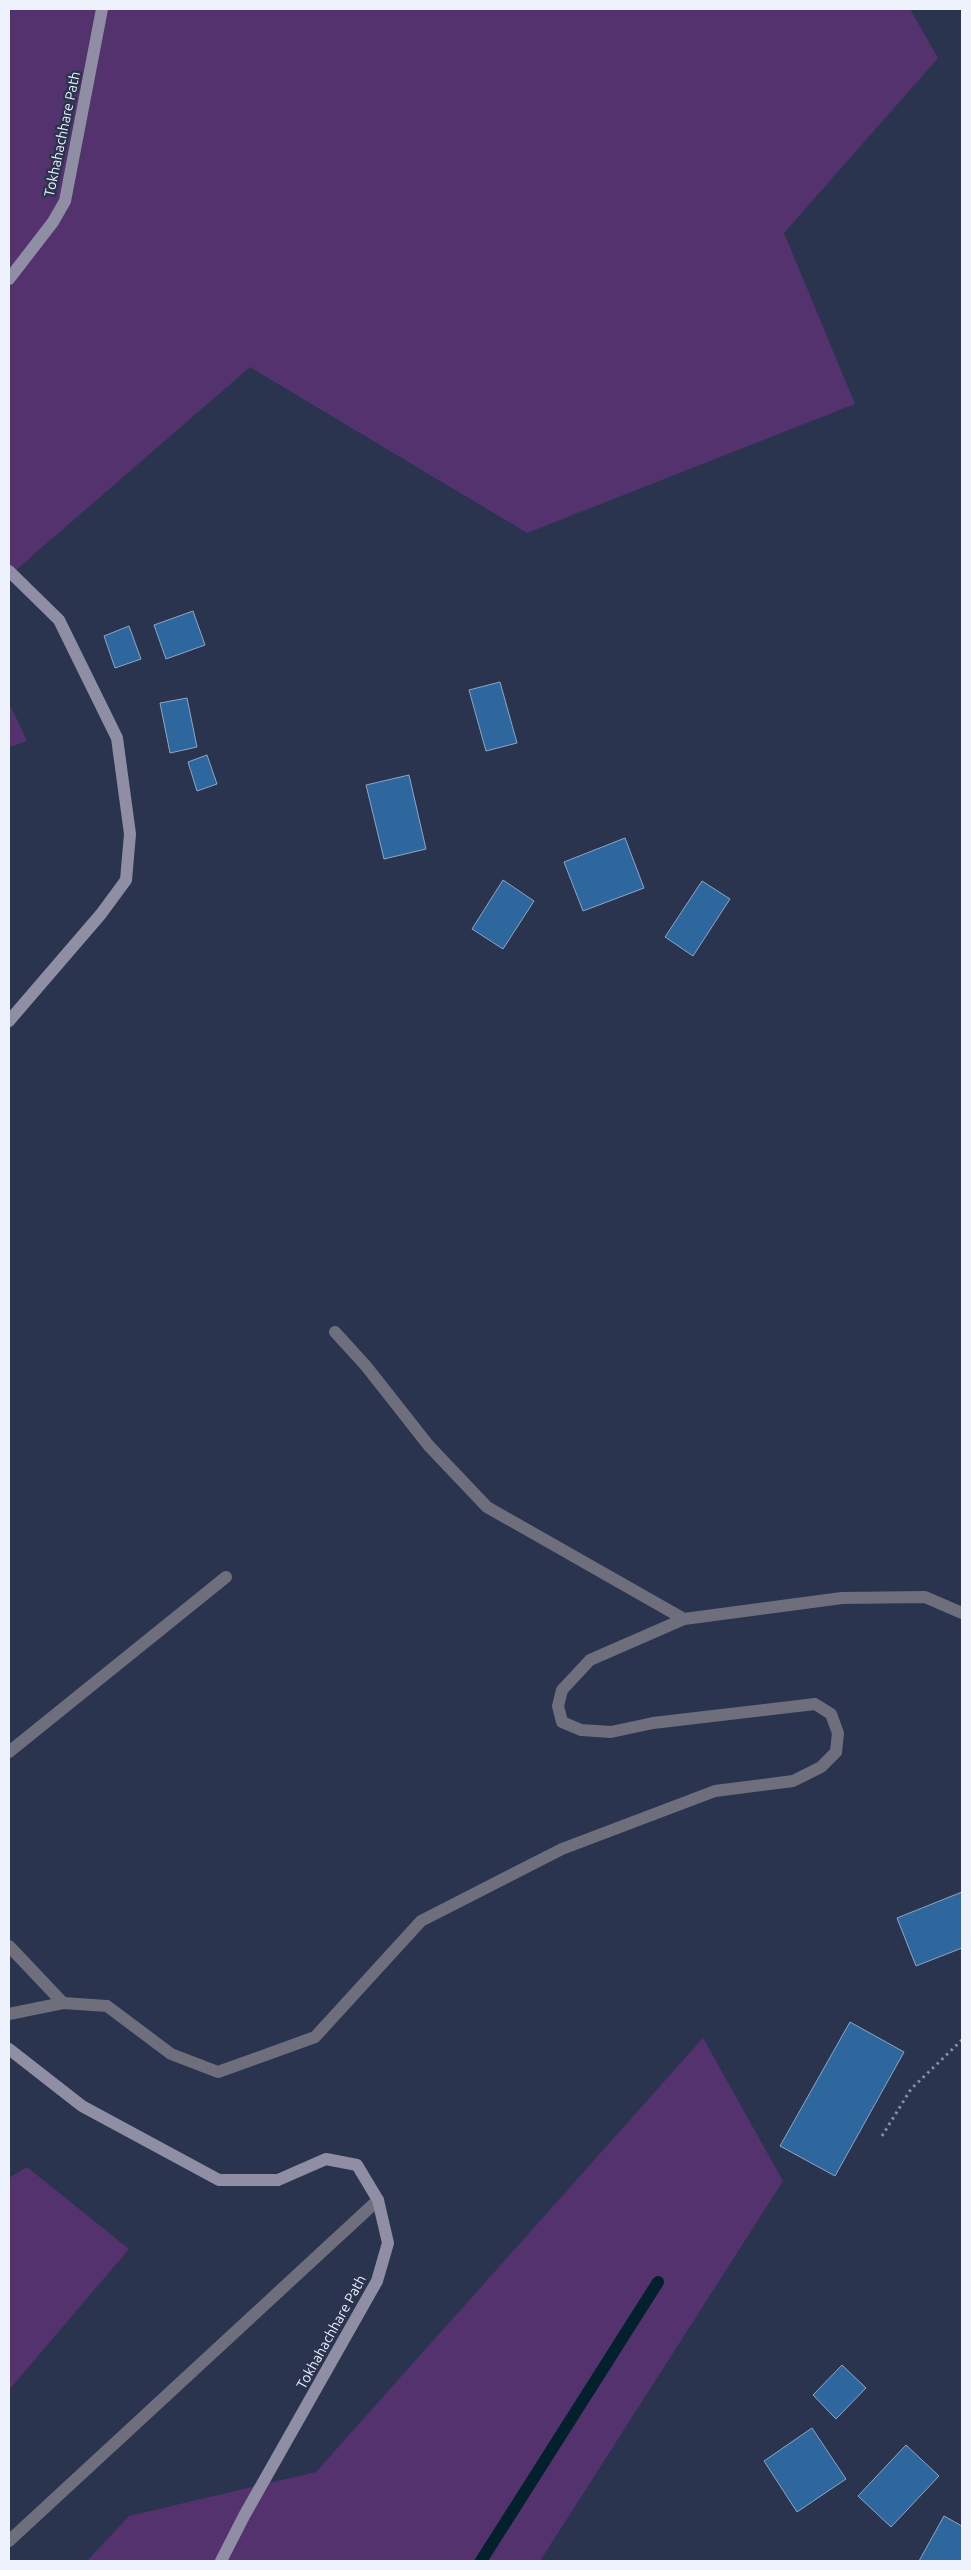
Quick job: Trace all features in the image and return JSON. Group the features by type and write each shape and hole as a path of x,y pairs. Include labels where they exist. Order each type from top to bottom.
{"main road":[{"name":"Tokhahachhare Path","path":"9,279 53,222 65,200 102,9"},
{"path":"9,571 59,620 118,738 130,834 126,880 101,914 9,1021"},
{"name":"Tokhahachhare Path","path":"9,2049 82,2106 219,2180 278,2180 326,2159 357,2165 378,2200 388,2243 377,2281 244,2516 221,2561"}],"street":[{"path":"335,1332 366,1366 430,1446 487,1507 684,1619"},
{"path":"9,1752 226,1577"},
{"path":"9,2014 63,2003 107,2006 171,2054 218,2072 315,2037 421,1921 562,1849 715,1791 794,1781 821,1767 836,1752 838,1733 832,1714 815,1704 653,1723 611,1732 581,1730 562,1722 558,1706 562,1690 590,1660 684,1619 842,1598 926,1597 962,1613"},
{"path":"9,1946 63,2003"},
{"path":"9,2541 378,2200"}],"path":[{"path":"882,2136 911,2089 962,2040"}],"shaded area":[{"path":"9,9 910,9 938,58 784,233 855,404 527,533 250,367 9,576"},
{"path":"9,703 27,741 9,747"},
{"path":"703,2038 783,2181 540,2561 87,2561 129,2516 316,2472"},
{"path":"27,2167 129,2249 9,2390 9,2178"}],"building":[{"path":"193,611 205,645 166,659 154,625"},
{"path":"129,626 141,659 115,668 104,636"},
{"path":"500,682 517,743 486,751 469,690"},
{"path":"187,698 197,747 170,753 160,703"},
{"path":"207,755 217,784 197,791 188,762"},
{"path":"409,775 426,849 384,859 366,785"},
{"path":"625,838 644,888 583,911 564,862"},
{"path":"503,880 534,901 503,949 472,929"},
{"path":"702,881 730,899 693,956 665,937"},
{"path":"962,1892 962,1948 916,1966 897,1918"},
{"path":"850,2022 904,2052 835,2176 780,2146"},
{"path":"842,2365 866,2388 836,2419 813,2395"},
{"path":"812,2428 846,2479 797,2512 764,2461"},
{"path":"906,2445 939,2476 891,2527 858,2496"},
{"path":"944,2516 962,2526 962,2561 919,2561"}],"waterway":[{"path":"481,2561 658,2282"}]}
